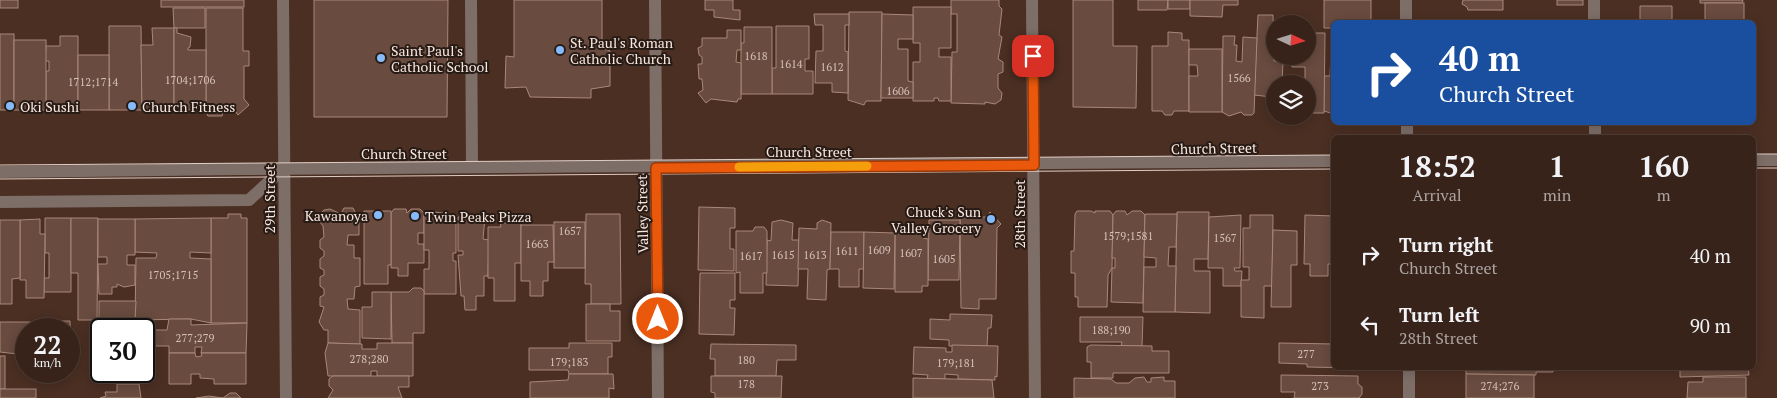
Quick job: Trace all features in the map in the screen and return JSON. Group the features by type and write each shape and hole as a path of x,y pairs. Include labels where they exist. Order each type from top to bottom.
{"street":[{"name":"29th Street","path":"283,0 286,398"},
{"path":"471,0 472,167"},
{"name":"Valley Street","path":"655,0 658,398"},
{"name":"28th Street","path":"1032,0 1035,398"},
{"path":"1406,0 1406,20"},
{"path":"1594,0 1594,20"},
{"path":"1756,160 1777,160"},
{"name":"Church Street","path":"0,172 284,168 656,168 1331,162"},
{"path":"0,202 249,200 284,168"},
{"path":"1409,370 1409,398"}],"building":[{"path":"0,0 18,0 18,8 0,8"},
{"path":"161,0 244,0 244,7 161,7"},
{"name":"Saint Paul's Catholic School","path":"314,0 448,0 447,117 314,117"},
{"name":"St. Paul's Roman Catholic Church","path":"514,0 602,0 602,48 610,51 610,86 591,89 591,98 530,97 526,87 505,88 506,56 514,57"},
{"path":"705,0 733,0 733,10 740,10 740,20 714,17 714,10 705,10"},
{"path":"951,0 999,0 999,6 1002,9 999,35 1002,37 998,59 1003,62 1003,72 998,74 998,88 1002,93 1001,100 995,104 985,102 985,104 951,103 952,52 957,52 957,14 951,14"},
{"path":"1073,0 1113,0 1113,46 1137,46 1136,108 1073,107"},
{"path":"1138,0 1168,0 1167,10 1138,10"},
{"path":"1168,0 1190,0 1190,9 1168,9"},
{"path":"1190,0 1238,0 1238,5 1223,5 1222,17 1190,16"},
{"path":"1324,0 1371,0 1371,20 1331,20 1331,28 1324,28"},
{"path":"1463,0 1503,0 1503,10 1468,10 1462,4"},
{"path":"1557,0 1583,0 1583,5 1557,5"},
{"path":"1700,0 1743,0 1742,3 1700,3"},
{"path":"1705,3 1744,3 1744,20 1705,20"},
{"path":"1640,6 1672,6 1672,20 1640,20"},
{"path":"913,7 951,7 951,48 939,48 939,57 951,57 951,101 939,101 938,98 934,98 934,101 913,101 913,62 920,62 920,43 913,43"},
{"path":"173,8 205,8 205,28 174,28"},
{"path":"206,8 243,8 243,51 249,51 249,66 244,66 244,99 249,105 238,115 236,112 223,112 222,116 208,116 206,112"},
{"path":"849,12 882,12 881,101 866,101 864,105 848,100"},
{"path":"814,14 849,14 849,25 845,25 845,51 848,52 848,93 832,92 832,83 815,83 816,51 823,51 823,25 815,25"},
{"path":"882,14 913,15 913,39 898,39 898,49 908,49 908,81 913,82 913,98 881,98"},
{"path":"1258,15 1266,15 1266,65 1283,65 1282,75 1266,75 1266,96 1254,95"},
{"path":"109,26 141,26 142,110 109,110"},
{"path":"776,26 809,26 809,59 805,59 805,71 813,71 813,94 772,94 772,68 776,68"},
{"path":"744,27 772,27 772,94 741,94 741,43 744,43"},
{"path":"152,28 174,28 174,110 142,110 141,45 153,45"},
{"path":"174,28 177,28 177,33 191,37 188,50 206,50 206,110 174,110"},
{"path":"727,30 741,30 741,50 737,50 736,62 741,63 741,99 738,99 737,102 711,99 706,103 698,93 703,90 702,79 699,79 698,64 702,64 702,57 699,55 698,48 702,46 702,38 727,38"},
{"path":"1168,32 1182,33 1182,40 1189,40 1189,111 1174,111 1172,115 1165,115 1162,111 1152,111 1152,46 1168,46"},
{"path":"1316,33 1325,33 1324,113 1316,113 1316,75 1305,75 1305,67 1292,67 1292,65 1316,65"},
{"path":"0,34 14,34 14,110 0,110"},
{"path":"60,36 78,36 78,110 46,110 46,71 49,71 49,61 45,61 46,46 60,46"},
{"path":"1223,36 1235,36 1234,45 1237,45 1236,61 1242,62 1243,37 1257,38 1254,113 1252,115 1244,115 1241,112 1229,116 1222,112"},
{"path":"14,40 46,40 46,110 14,110"},
{"path":"1189,49 1222,49 1222,112 1189,112 1189,76 1198,76 1197,65 1189,65"},
{"path":"1331,52 1331,113 1324,111 1324,76 1330,76"},
{"path":"78,55 109,55 109,110 78,110"},
{"path":"699,207 735,208 735,228 730,228 730,249 734,249 734,271 698,270"},
{"path":"344,208 353,208 356,214 359,213 359,235 348,235 347,245 354,245 354,258 360,258 360,286 355,287 354,299 347,299 348,309 360,310 360,344 328,343 328,330 324,330 319,322 324,307 320,306 320,297 324,295 324,289 320,286 320,277 324,275 324,270 320,268 320,259 324,256 324,251 320,248 320,240 324,237 319,215 324,210 330,209 341,214"},
{"path":"394,209 406,209 407,213 411,209 420,209 424,213 424,233 418,233 418,244 424,244 424,263 408,263 408,276 398,276 398,268 391,268 391,213"},
{"path":"364,211 391,211 391,265 388,265 388,284 364,284"},
{"path":"1077,211 1091,211 1095,213 1095,211 1110,211 1113,215 1112,268 1108,275 1107,307 1078,307 1078,297 1075,297 1075,273 1071,273 1071,251 1074,251 1075,214"},
{"path":"1116,211 1125,211 1127,215 1132,211 1141,211 1145,215 1143,303 1111,302 1112,268 1115,268 1115,258 1112,258 1113,215"},
{"path":"435,212 456,215 456,253 453,253 453,261 456,261 456,294 424,294 424,269 429,269 429,250 424,250 424,215 432,215"},
{"path":"990,212 1001,224 997,228 996,299 979,299 979,309 961,308 960,218 962,218 963,213 976,214 976,217 986,217"},
{"path":"1177,212 1209,212 1208,259 1194,259 1194,271 1210,271 1210,313 1175,312"},
{"path":"228,214 241,214 241,218 247,218 247,323 211,323 211,218 228,218"},
{"path":"586,214 620,214 621,304 591,304 591,284 585,284"},
{"path":"1145,214 1177,214 1176,247 1169,247 1168,266 1176,266 1175,312 1143,312 1144,267 1156,267 1156,258 1144,257"},
{"path":"1241,215 1240,268 1234,268 1235,271 1242,271 1241,286 1223,286 1223,268 1208,268 1209,217"},
{"path":"1250,215 1273,215 1272,286 1264,286 1264,318 1241,317 1241,280 1249,280 1249,267 1243,267 1243,228 1250,228"},
{"path":"1305,215 1331,216 1331,264 1328,264 1328,276 1310,276 1310,264 1304,264"},
{"path":"458,217 485,217 483,239 489,240 488,276 484,276 484,296 476,296 476,310 465,310 464,296 461,296 458,255 463,255 463,251 458,251"},
{"path":"45,218 71,218 71,292 44,292 44,278 49,278 49,253 45,253"},
{"path":"71,218 98,218 97,318 80,320 78,318 78,273 71,273"},
{"path":"211,218 211,253 190,252 190,258 211,259 211,323 191,319 135,318 136,258 156,258 157,253 135,252 135,219"},
{"path":"40,219 40,234 45,234 44,298 26,298 26,280 20,280 20,220"},
{"path":"98,219 135,219 135,255 127,255 127,265 135,265 135,285 124,287 117,284 117,287 112,287 112,294 99,294 98,264 107,264 107,257 98,257"},
{"path":"0,220 20,220 20,278 12,279 12,304 0,304"},
{"path":"781,220 793,223 792,240 799,240 798,286 766,285 767,240 771,241 772,222"},
{"path":"822,220 831,223 830,269 827,270 826,300 807,299 808,269 798,269 799,228 817,229 817,223"},
{"path":"929,220 960,220 959,280 928,280"},
{"path":"554,222 585,222 585,268 554,268"},
{"path":"500,223 521,223 521,263 515,263 515,301 494,301 494,278 488,278 488,227 501,227"},
{"path":"521,225 553,225 554,262 548,262 548,281 543,281 543,296 530,296 530,281 521,281"},
{"path":"755,227 764,227 767,231 767,273 763,273 763,293 740,293 740,272 736,273 736,231 753,231"},
{"path":"895,227 923,228 923,238 928,239 928,286 922,286 922,292 895,292"},
{"path":"1273,230 1297,231 1297,265 1291,265 1291,307 1271,307"},
{"path":"831,232 864,232 864,269 859,269 859,287 839,287 839,269 830,269"},
{"path":"864,232 895,233 894,289 863,288"},
{"path":"700,273 735,273 735,300 730,300 730,308 735,308 734,335 699,334"},
{"path":"413,288 421,288 424,291 424,333 413,333 413,343 392,343 391,292 409,292"},
{"path":"372,292 391,292 391,339 362,338 362,307 372,307"},
{"path":"99,301 136,301 135,318 99,318"},
{"path":"586,304 610,304 610,311 620,311 620,341 586,341"},
{"path":"950,314 992,315 991,328 988,328 987,346 949,346 949,340 930,339 930,319 950,320"},
{"path":"1080,317 1143,317 1142,346 1121,346 1122,342 1080,342"},
{"path":"169,319 191,319 191,325 247,323 246,353 201,353 202,347 195,347 195,353 169,353 169,346 155,346 155,330 167,330"},
{"path":"0,322 15,322 15,354 0,352"},
{"path":"328,343 362,344 362,349 377,349 377,343 413,343 413,376 377,376 377,371 371,371 371,376 328,376 325,353"},
{"path":"569,343 612,343 612,357 608,357 608,374 569,374 568,370 529,370 529,348 569,348"},
{"path":"1279,343 1331,344 1331,368 1307,367 1307,364 1279,363"},
{"path":"711,344 796,345 796,360 777,360 776,376 715,376 715,359 710,359"},
{"path":"952,345 998,346 997,377 995,376 995,380 958,379 958,375 945,374 945,379 927,379 928,375 913,374 914,347 946,348 946,352 952,352"},
{"path":"1091,345 1152,346 1152,351 1169,351 1169,373 1113,373 1113,378 1091,378 1091,362 1087,362 1087,347"},
{"path":"169,353 195,353 196,357 202,356 201,353 246,353 246,384 214,384 214,379 200,378 200,374 191,374 191,384 169,384"},
{"path":"0,356 5,356 5,389 0,389"},
{"path":"1466,370 1553,370 1553,372 1536,372 1536,375 1466,374"},
{"path":"1680,370 1748,370 1749,375 1680,377"},
{"path":"569,374 613,374 614,389 609,388 609,398 530,398 530,382 568,380"},
{"path":"1466,374 1534,375 1534,398 1466,398"},
{"path":"1281,375 1358,376 1358,384 1362,387 1362,394 1359,398 1294,398 1295,392 1281,392"},
{"path":"333,376 409,376 409,387 398,387 402,398 328,398 333,390 329,386 329,379"},
{"path":"711,376 782,376 781,398 715,398 715,393 711,392"},
{"path":"1144,377 1147,382 1151,382 1151,378 1164,377 1164,381 1175,381 1175,398 1074,398 1074,378 1111,379 1116,383 1129,383 1135,378"},
{"path":"1703,377 1746,377 1746,398 1687,398 1688,382 1703,382"},
{"path":"913,378 992,380 994,398 913,398"},
{"path":"117,384 139,384 141,398 100,398 106,396 105,392 117,392"},
{"path":"0,389 36,389 36,398 0,398"},
{"path":"230,393 236,393 241,398 223,398"},
{"path":"209,396 223,398 196,398"}],"tram line":[{"path":"1756,154 1777,154"},
{"path":"0,165 1331,155"},
{"path":"1756,168 1777,168"},
{"path":"0,179 1331,169"}],"slow traffic":[{"path":"739,167 867,166"}],"place":[{"name":"St. Paul's Roman Catholic Church","path":"560,50"},
{"name":"Saint Paul's Catholic School","path":"381,58"},
{"name":"Oki Sushi","path":"10,106"},
{"name":"Church Fitness","path":"132,106"},
{"name":"Kawanoya","path":"378,215"},
{"name":"Twin Peaks Pizza","path":"415,216"},
{"name":"Chuck's Sun Valley Grocery","path":"991,219"}],"route":[{"path":"658,319 656,168 1034,165 1033,56"}]}
